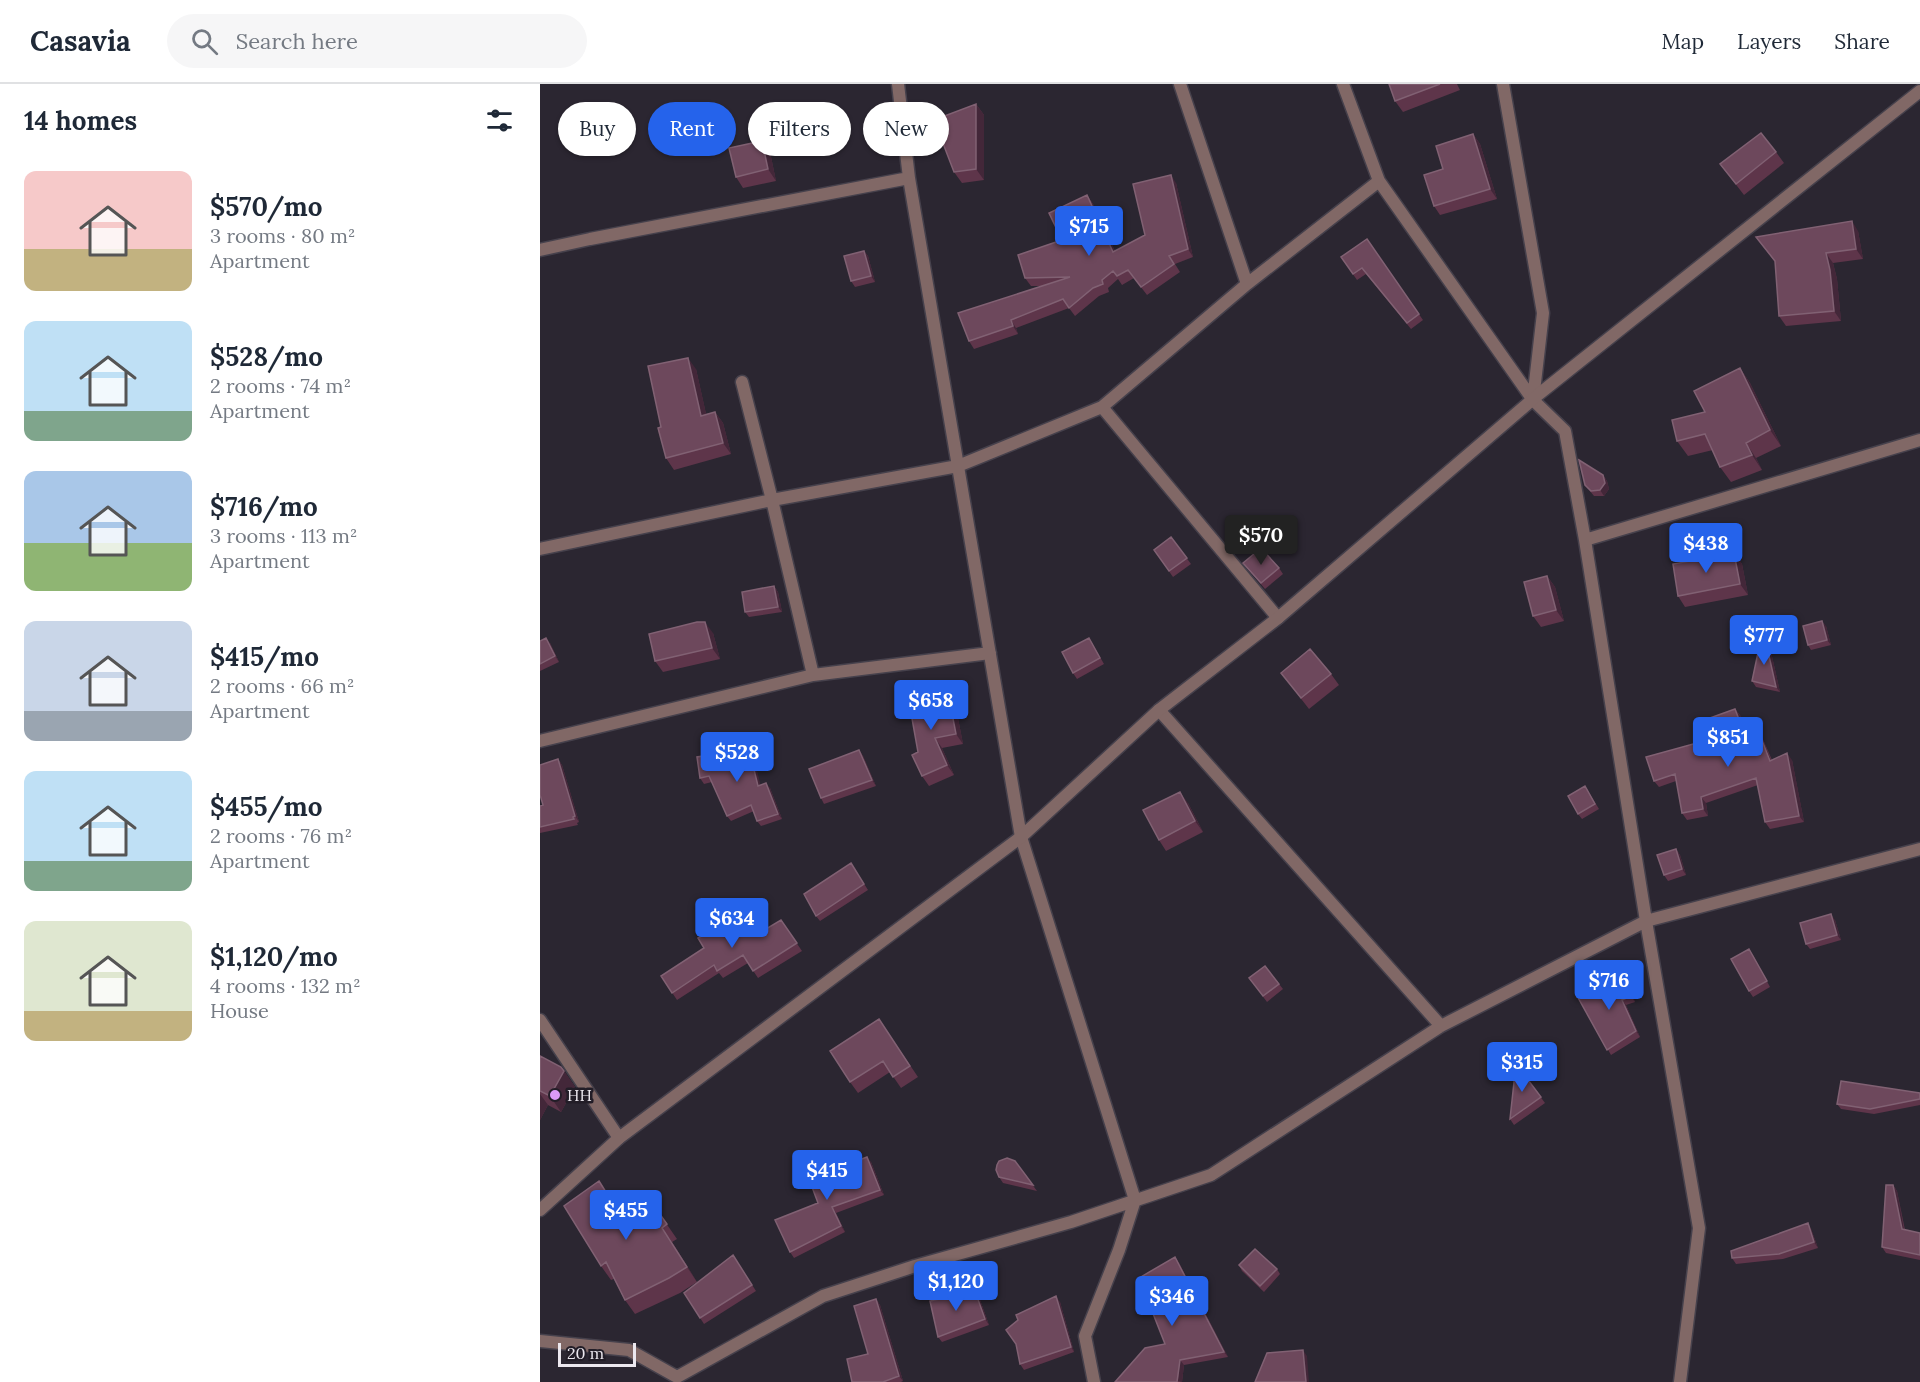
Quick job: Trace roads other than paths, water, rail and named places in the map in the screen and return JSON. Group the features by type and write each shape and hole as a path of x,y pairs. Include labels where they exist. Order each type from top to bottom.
{"street":[{"path":"898,84 909,178 1021,837 1135,1200 1119,1250 1085,1336 1094,1382"},
{"path":"1180,84 1247,284"},
{"path":"1343,84 1379,181 1533,400 1565,431 1699,1228 1680,1382"},
{"path":"1503,84 1543,313 1533,400"},
{"path":"540,1210 619,1138 1021,837 1159,710 1278,618 1533,400 1920,91"},
{"path":"540,250 909,178"},
{"path":"540,549 772,500 957,466 1102,407 1247,284 1379,181"},
{"path":"742,382 813,675"},
{"path":"1102,407 1278,618"},
{"path":"1585,540 1920,440"},
{"path":"540,741 813,675 990,653"},
{"path":"1159,710 1441,1026"},
{"path":"540,1341 628,1350 680,1379 822,1296 915,1266 1071,1222 1211,1175 1441,1026 1646,921 1920,849"},
{"path":"540,1020 619,1138"}],"place":[{"name":"HH","path":"555,1095"}]}
